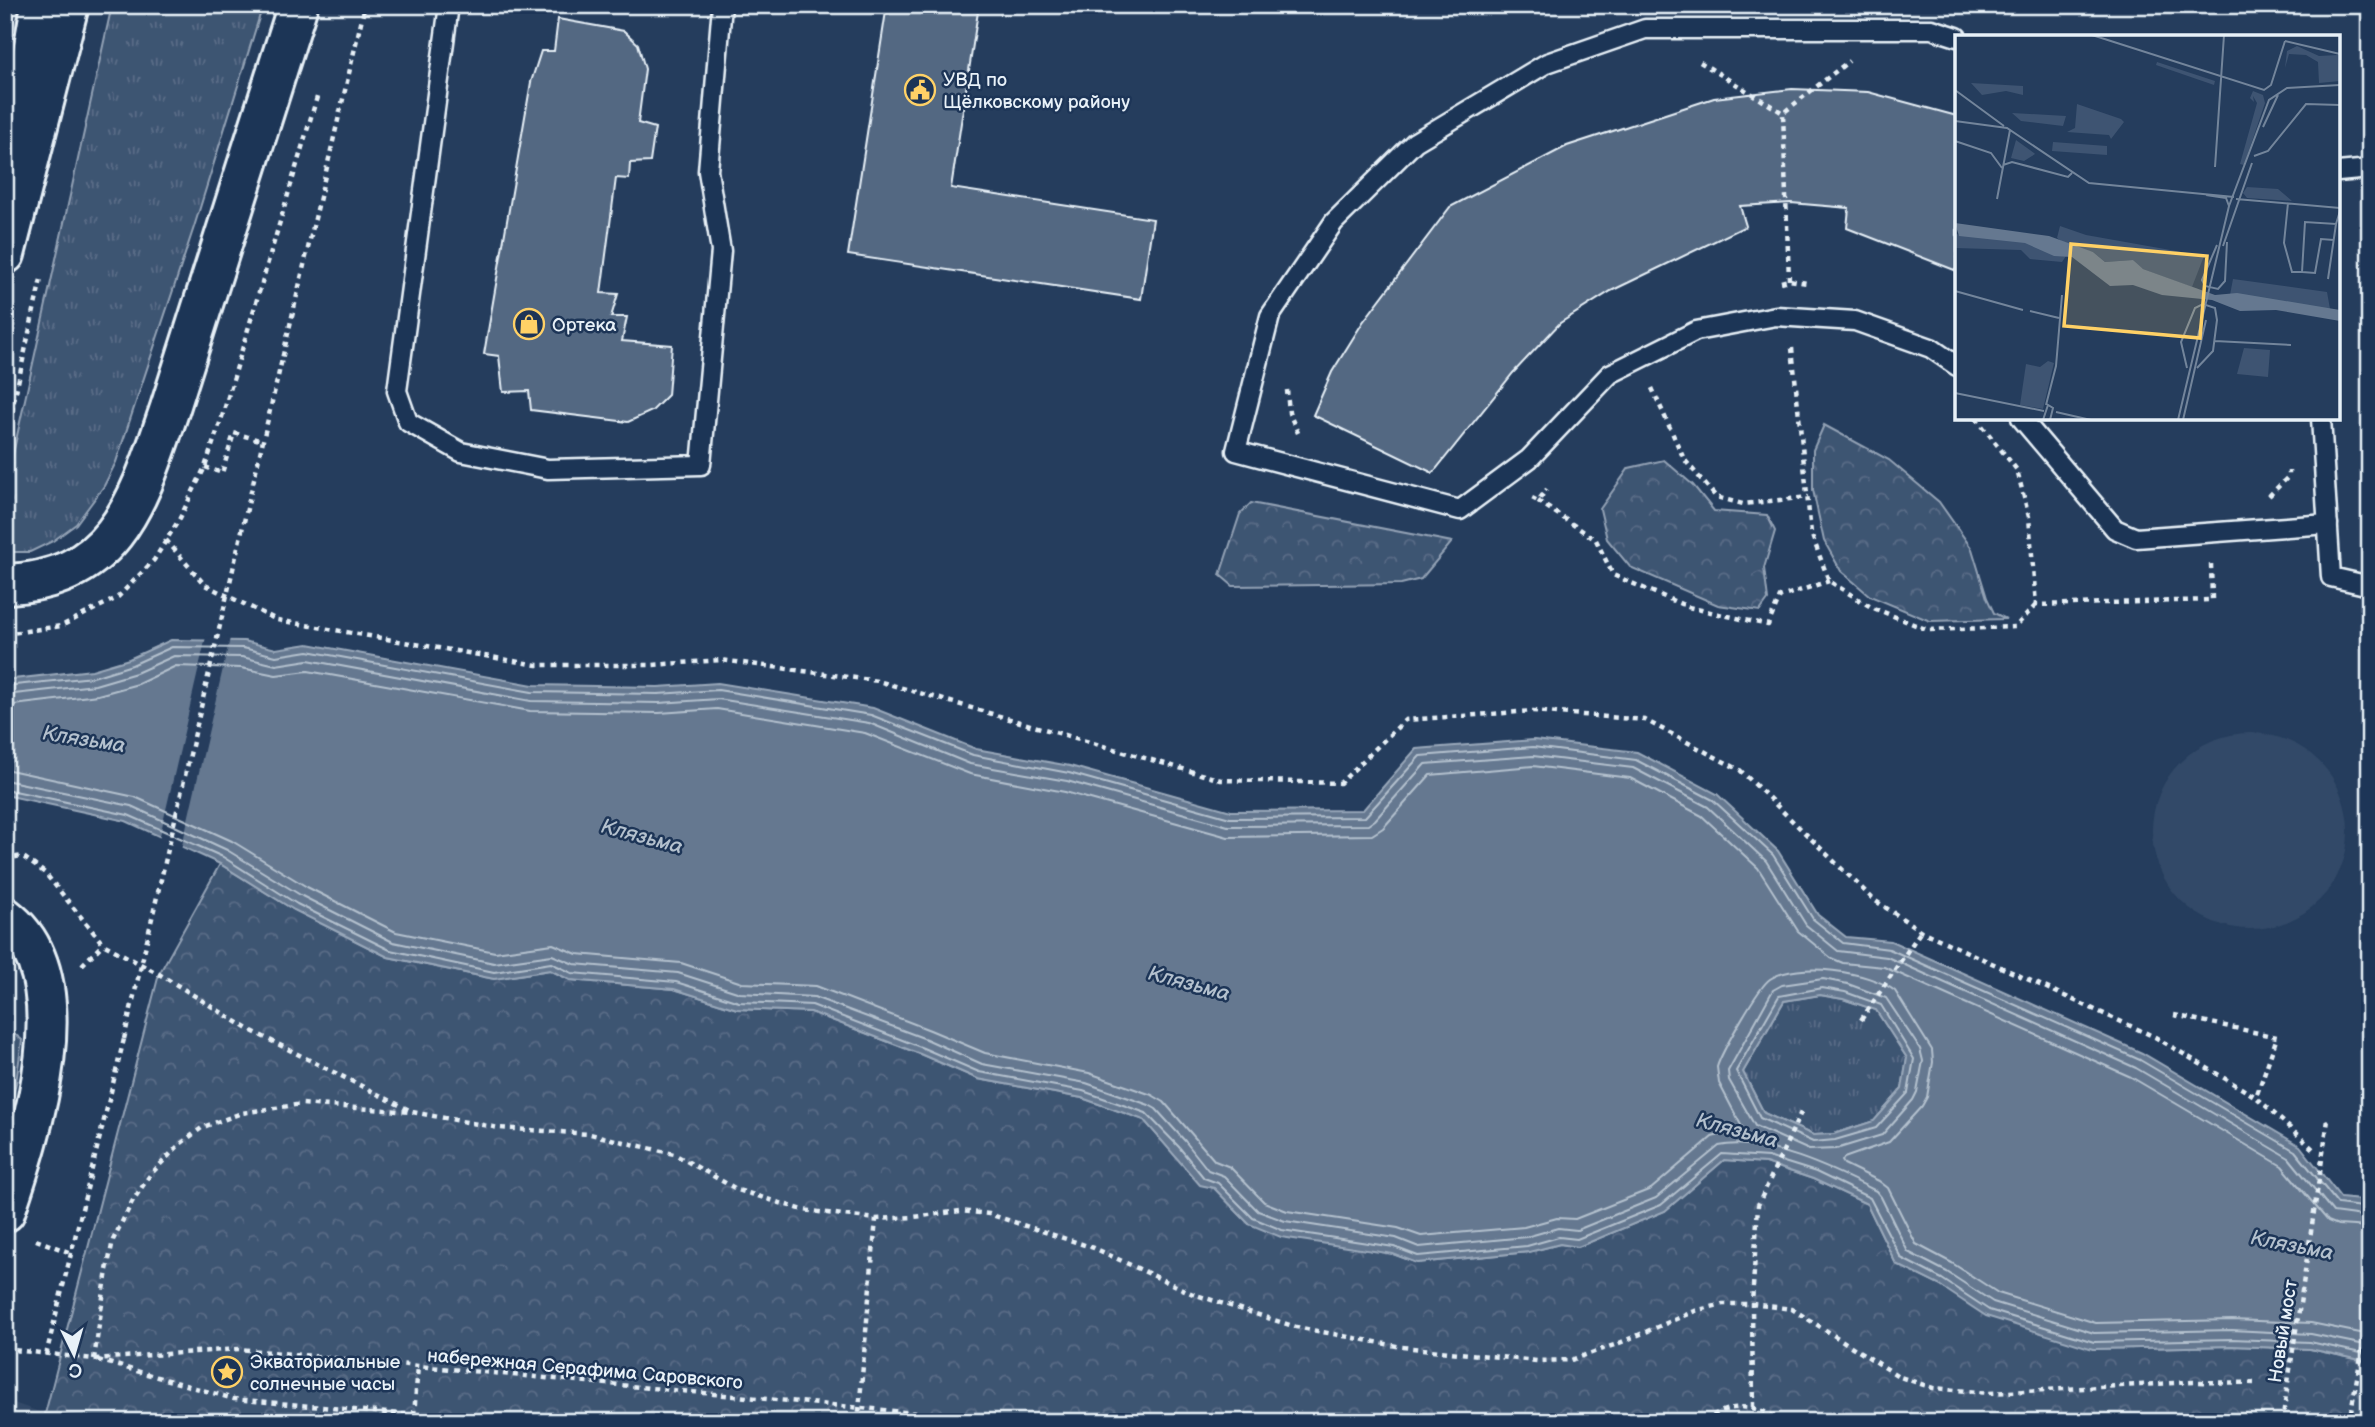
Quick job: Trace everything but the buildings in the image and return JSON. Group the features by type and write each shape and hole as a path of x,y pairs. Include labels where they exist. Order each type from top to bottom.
{"main road":[{"path":"5,211 41,5"},
{"path":"5,254 69,5"},
{"path":"5,584 56,577 80,566 112,538 129,512 148,470 170,408 298,5"},
{"path":"5,917 25,940 37,963 48,1007 44,1063 18,1176 15,1224"}],"lane":[{"path":"449,5 397,391 408,422 461,453 548,469 701,465 721,251 708,171 722,5"},
{"path":"1955,36 1932,30 1646,29 1547,63 1415,142 1334,222 1270,316 1236,451 1460,510 1529,459 1611,374 1696,331 1776,317 1855,321 1931,348 1955,365"},
{"path":"2340,172 2370,169"},
{"path":"2023,420 2115,529 2136,538 2328,524"},
{"path":"2322,420 2331,577 2370,586"}],"path":[{"path":"46,1355 124,1039 365,5"},
{"path":"1783,113 1857,55 1843,55"},
{"path":"1709,58 1695,58 1783,113"},
{"path":"1783,113 1789,280"},
{"path":"1777,282 1789,280 1815,284"},
{"path":"1780,348 1803,348"},
{"path":"1792,348 1811,533 1829,581 1871,607 1928,630 2015,626 2036,605"},
{"path":"1286,380 1289,413 1300,436"},
{"path":"1640,394 1663,381"},
{"path":"1651,387 1684,458 1716,497 1743,503 1808,497"},
{"path":"205,467 222,473 234,433 263,441"},
{"path":"2262,502 2289,476 2289,465"},
{"path":"1502,480 1596,540 1613,575 1689,607 1768,625 1780,597 1829,581"},
{"path":"1538,501 1552,482"},
{"path":"166,540 205,585 277,620 537,665 653,665 721,660 878,681 1221,780 1340,783 1405,720 1533,711 1645,720 1740,770 1874,900 1921,930 2155,1037 2256,1097 2313,1149"},
{"path":"5,859 22,856 45,873 103,944 159,974 250,1030 412,1112"},
{"path":"1861,1020 1921,930"},
{"path":"78,969 103,944"},
{"path":"2174,1015 2277,1037 2256,1097"},
{"path":"94,1359 113,1240 132,1202 150,1175 203,1127 242,1113 302,1104 412,1112 499,1128 590,1134 674,1154 738,1190 803,1210 876,1219 960,1211 989,1214 1094,1248 1193,1294 1296,1327 1402,1347 1537,1361 1571,1360 1695,1311 1723,1304 1752,1304 1792,1309 1900,1377 1933,1388 1989,1393 2194,1382 2259,1383"},
{"path":"1753,1407 1752,1304 1758,1205 1803,1108"},
{"name":"Новый мост","path":"2282,1422 2328,1120"},
{"path":"858,1422 876,1219"},
{"path":"15,1224 71,1253"},
{"path":"2349,1422 2370,1307"},
{"path":"5,1349 94,1359 234,1399 486,1422"},
{"name":"набережная Серафима Саровского","path":"94,1359 239,1349 1010,1422"},
{"path":"414,1415 418,1366"},
{"path":"1705,1422 1729,1408 1753,1407 1771,1413 1782,1422"}],"shaded area":[{"path":"2250,733 2287,741 2319,762 2340,794 2348,831 2340,868 2319,900 2287,921 2250,929 2213,921 2181,900 2160,868 2152,831 2160,794 2181,762 2213,741"},
{"path":"5,1400 45,1414 144,1422 5,1422"}],"green space":[{"path":"112,5 263,5 194,227 116,462 104,486 76,524 53,541 30,552 5,552 5,514 13,454"},
{"path":"1824,425 1889,460 1939,502 1972,549 1994,613 2006,619 1930,621 1870,596 1841,571 1824,541 1813,490 1813,450"},
{"path":"1664,460 1693,485 1714,511 1767,515 1775,531 1764,568 1768,600 1760,611 1718,605 1630,567 1607,539 1600,509 1629,468"},
{"path":"1251,503 1452,542 1421,579 1401,584 1233,586 1220,575 1240,514"},
{"path":"220,864 294,910 388,957 494,979 550,970 570,980 674,989 737,1009 811,1012 978,1079 1082,1098 1144,1120 1200,1184 1214,1188 1249,1224 1393,1254 1417,1263 1529,1252 1560,1244 1578,1247 1665,1211 1724,1160 1766,1163 1813,1179 1867,1204 1896,1264 1939,1285 2093,1349 2232,1346 2310,1349 2370,1362 2370,1422 144,1422 45,1414 159,974"},
{"path":"1820,995 1876,1010 1907,1058 1902,1089 1874,1121 1834,1134 1813,1135 1764,1113 1743,1072 1784,1001"},
{"path":"5,1026 22,1040 16,1083 5,1127"}],"water":[{"name":"Клязьма","path":"171,640 244,641 276,649 308,644 533,685 658,687 718,683 873,708 976,749 1070,766 1231,811 1363,810 1416,749 1534,740 1637,752 1717,794 1778,851 1818,915 1846,937 1891,941 2142,1053 2300,1146 2341,1198 2370,1201 2370,1362 2310,1349 2232,1346 2093,1349 1986,1316 1939,1285 1896,1264 1867,1204 1813,1179 1766,1163 1724,1160 1665,1211 1578,1247 1560,1244 1529,1252 1417,1263 1393,1254 1281,1237 1249,1224 1214,1188 1200,1185 1144,1120 1082,1098 978,1079 811,1012 737,1009 674,989 570,980 550,970 494,979 388,957 294,910 220,864 126,821 5,795 5,680 92,670 129,659","holes":["1820,995 1876,1010 1907,1058 1902,1089 1874,1121 1834,1134 1813,1135 1764,1113 1743,1072 1784,1001"]}],"pier":[{"path":"206,637 230,638 181,850 159,840"}],"place":[{"name":"УВД по Щёлковскому району","path":"920,90"},
{"name":"Ортека","path":"529,324"},
{"name":"Экваториальные солнечные часы","path":"227,1372"}]}
